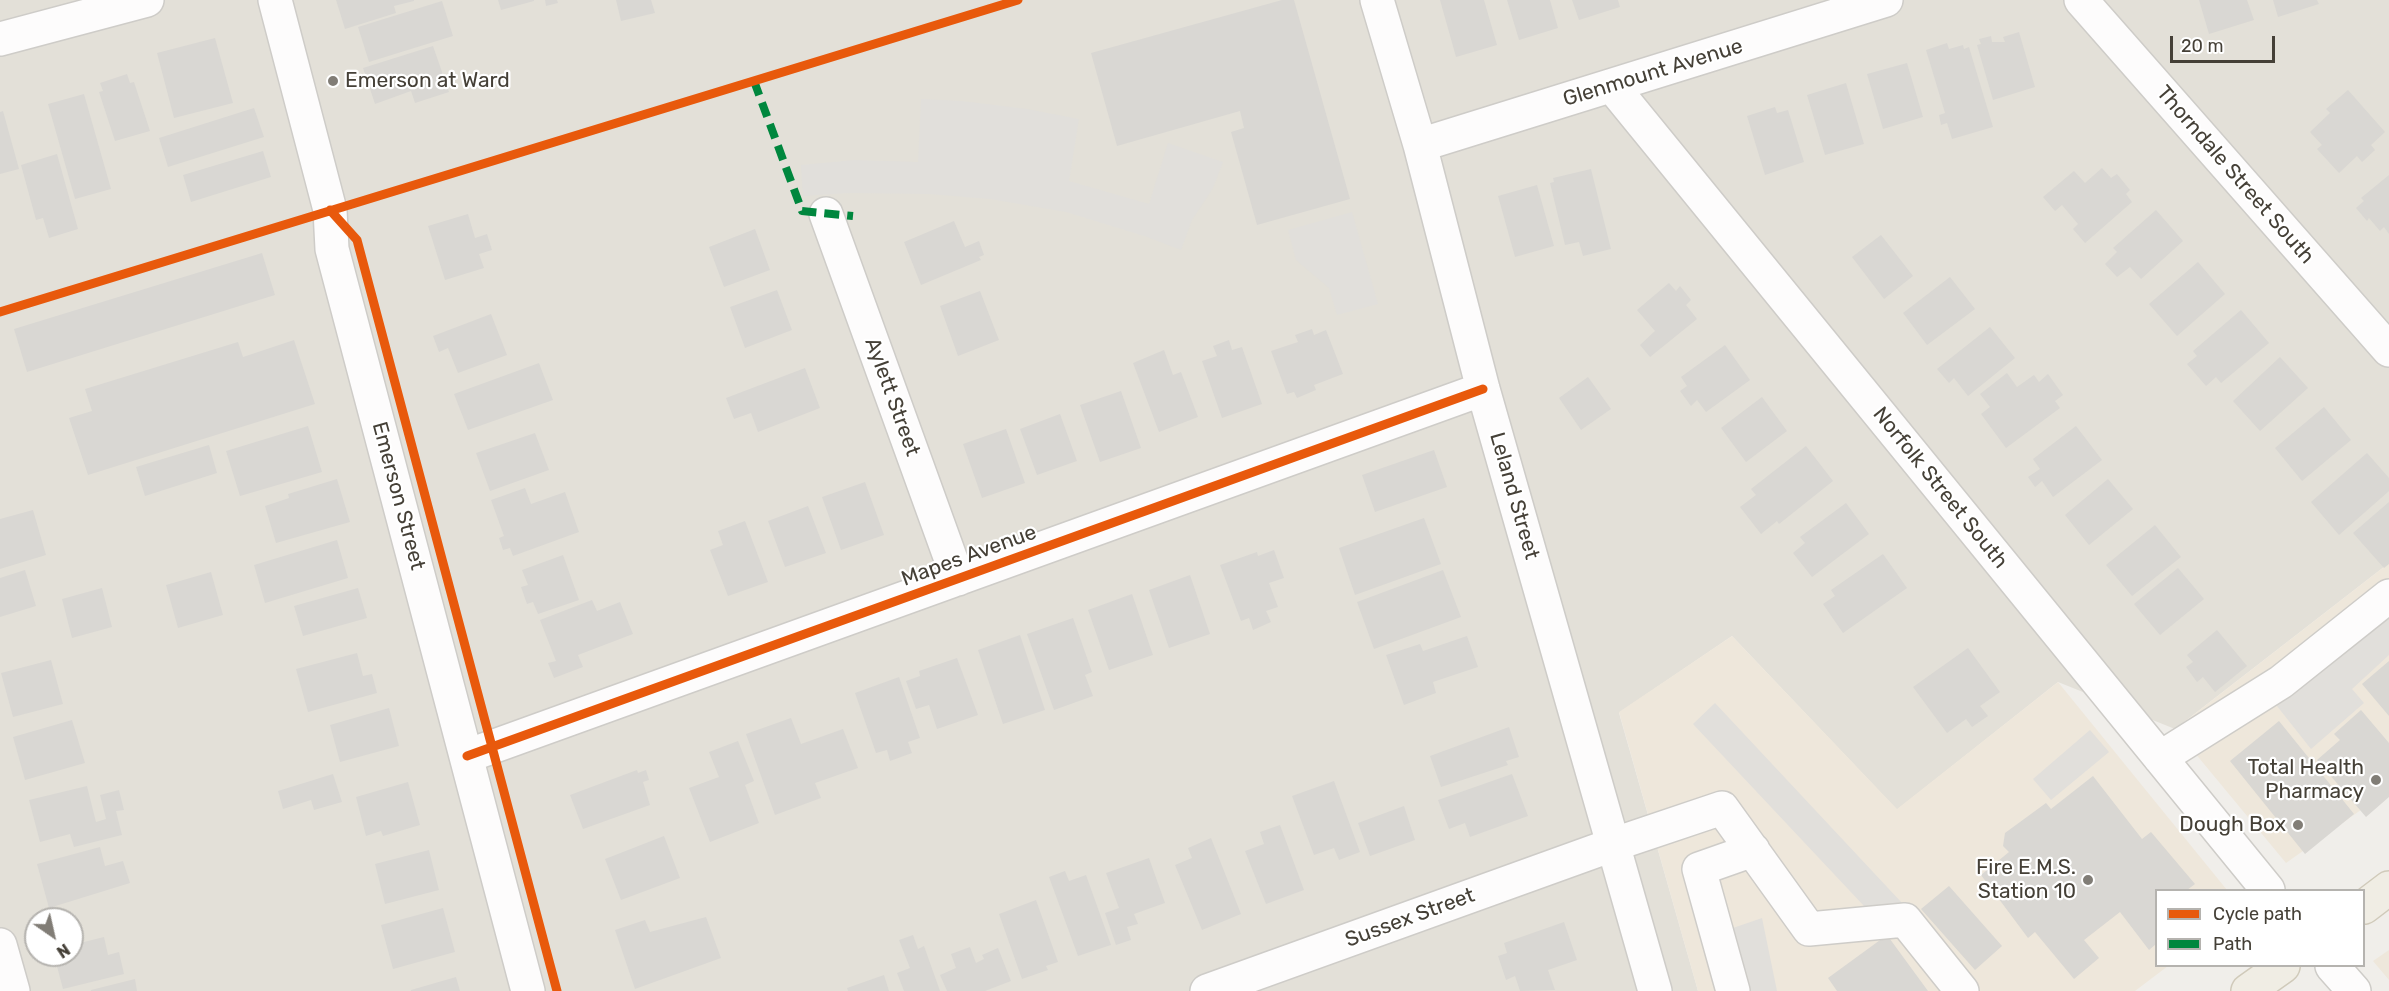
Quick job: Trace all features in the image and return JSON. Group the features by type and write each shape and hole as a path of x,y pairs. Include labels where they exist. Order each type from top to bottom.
{"main road":[{"path":"2365,906 2389,888"},
{"path":"2248,991 2282,967"}],"street":[{"path":"0,39 147,0"},
{"name":"Emerson Street","path":"275,0 330,210 332,249 528,991"},
{"name":"Leland Street","path":"1377,0 1420,145 1483,389 1612,845 1656,991"},
{"name":"Glenmount Avenue","path":"1420,145 1886,0"},
{"name":"Thorndale Street South","path":"2081,0 2389,350"},
{"name":"Norfolk Street South","path":"1612,86 2266,889"},
{"name":"Aylett Street","path":"826,214 958,579"},
{"name":"Mapes Avenue","path":"467,756 1483,389"},
{"path":"2160,758 2281,682 2389,596"},
{"name":"Sussex Street","path":"1207,991 1612,845 1722,808 1753,850"},
{"path":"1733,991 1699,869 1753,850 1809,928 1905,920 1962,991"},
{"path":"0,945 13,991"},
{"path":"2333,967 2354,991"}],"shaded area":[{"path":"0,0 2389,0 2389,563 2175,729 2058,682 1897,810 1732,636 1619,713 1698,991 0,991"},
{"path":"921,99 962,101 1027,109 1079,119 1069,181 1149,204 1168,143 1223,162 1213,188 1192,220 1181,250 1066,212 990,199 928,194 850,193 803,196 801,165 855,160 918,162"},
{"path":"1352,212 1378,304 1337,315 1329,288 1296,260 1288,230"},
{"path":"2389,563 2389,790 2286,863 2175,729"},
{"path":"2389,589 2389,655 2352,689 2364,703 2311,749 2262,687"},
{"path":"1732,636 1897,809 2058,682 2226,889 2155,889 2155,967 2167,967 2135,991 1698,991 1619,712"},
{"path":"1715,703 1902,903 1880,923 1693,724"},
{"path":"2090,730 2109,752 2051,800 2033,779"},
{"path":"1762,918 1777,991 1749,991 1733,928"},
{"path":"2389,950 2389,980 2373,961"}],"building":[{"path":"336,0 414,1 394,6 396,13 345,29"},
{"path":"498,0 534,0 534,1 501,10"},
{"path":"545,0 557,0 558,3 546,6"},
{"path":"616,0 651,0 655,13 621,21"},
{"path":"1282,0 1294,0 1350,199 1257,225 1231,132 1244,128 1240,111 1117,146 1091,53"},
{"path":"1440,0 1484,0 1497,45 1456,57"},
{"path":"1507,0 1550,0 1558,28 1519,40"},
{"path":"1572,0 1618,0 1620,7 1579,20"},
{"path":"2199,0 2247,0 2254,20 2209,34"},
{"path":"2273,0 2317,0 2319,4 2278,17"},
{"path":"442,1 453,36 369,62 358,27"},
{"path":"2019,32 2035,87 1993,100 1977,45 1981,44 1979,39 1991,36 1992,42 2005,42 2003,37"},
{"path":"215,38 233,103 174,118 157,53"},
{"path":"1947,43 1949,49 1963,45 1964,49 1969,47 1993,127 1952,139 1947,123 1941,125 1939,115 1945,113 1926,50"},
{"path":"433,46 449,92 415,103 411,91 375,104 363,68"},
{"path":"1907,63 1923,117 1883,129 1867,74"},
{"path":"127,74 130,83 134,82 150,131 115,141 99,92 103,91 100,83"},
{"path":"1846,83 1864,144 1825,155 1807,95"},
{"path":"2348,90 2385,132 2371,145 2375,150 2362,162 2357,156 2339,173 2317,149 2322,145 2310,132 2330,113 2326,109"},
{"path":"84,94 111,189 75,199 48,104"},
{"path":"1775,107 1777,113 1788,110 1804,162 1765,175 1747,116"},
{"path":"254,108 264,137 168,167 159,138"},
{"path":"3,111 19,169 0,174 0,112"},
{"path":"263,151 271,177 191,202 183,175"},
{"path":"57,154 78,229 49,238 43,218 36,220 21,165"},
{"path":"2102,168 2111,178 2117,174 2130,190 2126,194 2132,202 2085,243 2073,229 2078,224 2062,205 2055,211 2043,197 2074,171 2085,183"},
{"path":"1591,169 1611,249 1583,256 1579,242 1565,245 1550,183 1554,182 1553,178"},
{"path":"2389,175 2389,234 2384,227 2380,231 2369,218 2367,221 2356,208 2364,201 2361,198"},
{"path":"1537,185 1554,246 1515,257 1498,196"},
{"path":"2156,210 2183,241 2141,279 2130,267 2117,277 2105,264 2117,252 2113,248"},
{"path":"468,214 475,238 487,234 492,250 479,254 484,268 445,280 428,226"},
{"path":"954,221 965,247 979,241 984,255 979,257 981,260 921,285 904,242"},
{"path":"755,229 770,270 724,287 709,247"},
{"path":"1881,235 1913,276 1884,299 1852,257"},
{"path":"262,253 275,295 27,372 14,329"},
{"path":"2198,262 2225,294 2177,336 2149,304"},
{"path":"1950,277 1975,309 1927,345 1903,313"},
{"path":"1669,283 1676,291 1680,286 1691,300 1686,305 1697,319 1650,357 1640,345 1655,331 1637,310"},
{"path":"777,290 792,330 745,348 730,307"},
{"path":"980,291 999,340 958,356 940,306"},
{"path":"2241,310 2269,343 2221,383 2216,377 2206,386 2187,364 2197,356 2193,351"},
{"path":"491,314 507,355 458,373 448,348 439,352 433,336"},
{"path":"1990,327 2015,358 1968,396 1954,378 1949,383 1937,369"},
{"path":"1312,329 1314,335 1326,330 1343,374 1314,385 1316,390 1297,398 1294,392 1287,394 1271,351 1298,342 1295,335"},
{"path":"294,340 315,404 88,475 69,418 92,411 85,389 238,342 243,357"},
{"path":"1229,340 1232,350 1242,347 1262,404 1222,418 1202,361 1217,356 1213,346"},
{"path":"1725,345 1750,380 1706,412 1697,400 1691,406 1680,391 1687,386 1681,377"},
{"path":"1164,350 1173,375 1181,372 1198,417 1159,432 1133,363"},
{"path":"2280,357 2308,388 2260,431 2233,401"},
{"path":"539,363 553,400 468,430 454,394"},
{"path":"805,368 820,408 758,432 751,413 734,419 726,398"},
{"path":"2007,373 2017,387 2034,375 2039,382 2048,374 2063,395 2055,401 2060,408 2006,448 1981,414 1990,407 1980,394"},
{"path":"1588,377 1611,409 1581,430 1559,398"},
{"path":"1121,391 1141,448 1100,462 1080,405"},
{"path":"1762,397 1787,431 1746,462 1721,428"},
{"path":"2324,407 2351,440 2302,481 2275,448"},
{"path":"1060,414 1077,461 1037,475 1020,429"},
{"path":"308,426 322,472 240,496 226,451"},
{"path":"2076,426 2102,460 2053,497 2042,481 2035,487 2028,477 2040,469 2033,459"},
{"path":"1006,429 1025,483 982,498 963,444"},
{"path":"535,433 549,470 490,491 476,453"},
{"path":"209,445 217,473 145,496 136,467"},
{"path":"1806,446 1833,481 1779,524 1777,521 1761,534 1740,507 1756,495 1751,489"},
{"path":"1434,450 1447,487 1375,512 1362,475"},
{"path":"2367,453 2389,478 2389,491 2339,535 2311,502"},
{"path":"337,479 350,522 276,543 265,506 289,498 288,494"},
{"path":"2108,479 2133,509 2089,545 2065,515"},
{"path":"865,482 884,535 841,550 822,497"},
{"path":"525,488 531,504 565,492 579,532 513,556 510,548 503,550 499,538 504,536 491,500"},
{"path":"2389,502 2389,564 2384,568 2353,533"},
{"path":"1846,503 1869,534 1812,577 1793,553 1805,543 1800,537"},
{"path":"808,506 826,553 785,567 768,521"},
{"path":"33,510 46,555 0,569 0,519"},
{"path":"1424,518 1441,564 1355,595 1339,548"},
{"path":"745,521 768,582 728,596 710,550 723,545 718,531"},
{"path":"2155,525 2181,557 2132,596 2106,565"},
{"path":"337,540 348,578 265,603 254,565"},
{"path":"1274,550 1284,578 1269,583 1278,607 1266,611 1271,622 1253,630 1249,618 1241,621 1220,565 1257,552 1258,556"},
{"path":"1883,554 1907,588 1843,633 1823,604 1835,596 1831,590"},
{"path":"563,555 579,600 538,614 533,602 527,604 521,587 528,585 522,570"},
{"path":"2178,568 2204,599 2160,635 2134,604"},
{"path":"25,570 36,606 0,617 0,578"},
{"path":"1443,570 1461,617 1374,649 1357,602"},
{"path":"211,572 223,615 178,628 166,585"},
{"path":"1190,575 1210,634 1169,648 1149,590"},
{"path":"102,588 112,627 72,638 62,599"},
{"path":"358,588 367,618 303,636 294,606"},
{"path":"1132,594 1153,655 1109,670 1088,610"},
{"path":"592,600 597,611 620,602 633,634 578,655 583,667 554,678 548,663 556,661 540,620"},
{"path":"1073,618 1092,672 1085,675 1093,696 1054,710 1027,634"},
{"path":"2217,630 2247,666 2215,692 2203,677 2197,682 2186,667 2193,662 2187,655"},
{"path":"1020,635 1045,710 1003,724 978,650"},
{"path":"1467,636 1478,667 1433,682 1436,693 1404,705 1386,655 1420,644 1423,651"},
{"path":"1968,648 2000,692 1980,706 1988,716 1972,727 1966,719 1947,733 1913,687"},
{"path":"357,653 363,676 372,674 377,693 308,712 296,669"},
{"path":"957,658 978,715 937,729 929,705 916,709 906,681 920,676 919,671"},
{"path":"51,660 63,704 13,717 1,673"},
{"path":"2389,661 2389,716 2362,684"},
{"path":"899,677 920,738 908,742 912,753 890,761 887,750 876,753 855,693"},
{"path":"389,708 399,746 340,762 330,725"},
{"path":"2361,710 2389,743 2389,797 2366,817 2317,760 2340,740 2334,734"},
{"path":"791,718 801,744 843,729 858,768 815,783 821,798 775,815 746,734"},
{"path":"72,720 85,763 25,780 13,737"},
{"path":"2279,721 2354,814 2305,854 2230,761"},
{"path":"1509,727 1519,757 1506,761 1508,765 1441,787 1430,756"},
{"path":"738,741 754,781 745,785 759,823 710,842 689,788 719,777 709,752"},
{"path":"637,770 638,773 646,770 649,780 643,782 650,805 583,829 570,795"},
{"path":"333,774 342,802 314,810 311,800 283,809 278,791"},
{"path":"1512,774 1528,816 1470,837 1465,823 1449,829 1438,800"},
{"name":"Fire E.M.S. Station 10","path":"2093,776 2142,839 2151,832 2195,884 2188,889 2155,889 2155,945 2149,950 2120,912 2084,940 2099,958 2074,979 2035,932 2028,938 1981,875 2009,852 2003,846 2005,833 2046,803 2051,809"},
{"path":"1334,781 1360,852 1339,860 1334,848 1314,855 1292,796"},
{"path":"408,782 420,825 383,836 381,831 366,836 356,797"},
{"path":"87,786 96,822 106,819 100,795 119,790 124,810 116,811 122,835 74,847 70,834 40,842 29,800"},
{"path":"1404,806 1415,840 1370,856 1358,823"},
{"path":"1280,825 1304,890 1266,904 1245,851 1264,844 1260,832"},
{"path":"664,836 680,878 621,900 605,859"},
{"path":"1211,838 1241,914 1202,930 1175,865 1192,858 1188,848"},
{"path":"100,847 105,866 123,861 130,883 49,907 37,864"},
{"path":"429,850 439,890 385,904 375,864"},
{"path":"1149,858 1165,903 1134,914 1138,924 1127,927 1131,940 1116,945 1105,913 1119,908 1106,873"},
{"path":"1065,871 1069,881 1086,875 1111,945 1078,956 1049,877"},
{"path":"1949,886 2002,946 1975,970 1921,909"},
{"path":"1036,900 1058,962 1046,966 1048,970 1022,979 999,914"},
{"path":"443,908 455,952 393,969 381,925"},
{"path":"706,917 721,958 635,989 615,930 645,920 650,932"},
{"path":"1564,922 1577,960 1548,970 1555,990 1520,991 1515,976 1506,980 1498,956 1507,953 1504,943"},
{"path":"913,935 918,949 924,946 940,991 904,991 897,973 910,968 899,940"},
{"path":"1887,935 1928,991 1837,991 1828,978"},
{"path":"104,937 108,955 119,952 124,974 63,989 57,967 84,967 84,942"},
{"path":"970,947 976,963 984,959 982,955 998,948 1011,981 985,991 947,991 940,975 956,968 951,954"},
{"path":"884,975 889,991 848,991 847,988"},
{"path":"456,977 460,991 411,991 411,990"},
{"path":"135,979 137,991 91,991 91,990"}],"marked path":[{"path":"754,81 802,211 853,216"}],"cycle path":[{"path":"0,312 1018,0"},
{"path":"330,210 357,240 557,991"},
{"path":"467,756 1483,389"}],"place":[{"name":"Emerson at Ward","path":"333,81"},
{"name":"Total Health Pharmacy","path":"2376,780"},
{"name":"Dough Box","path":"2298,825"},
{"name":"Fire E.M.S. Station 10","path":"2088,880"}]}
